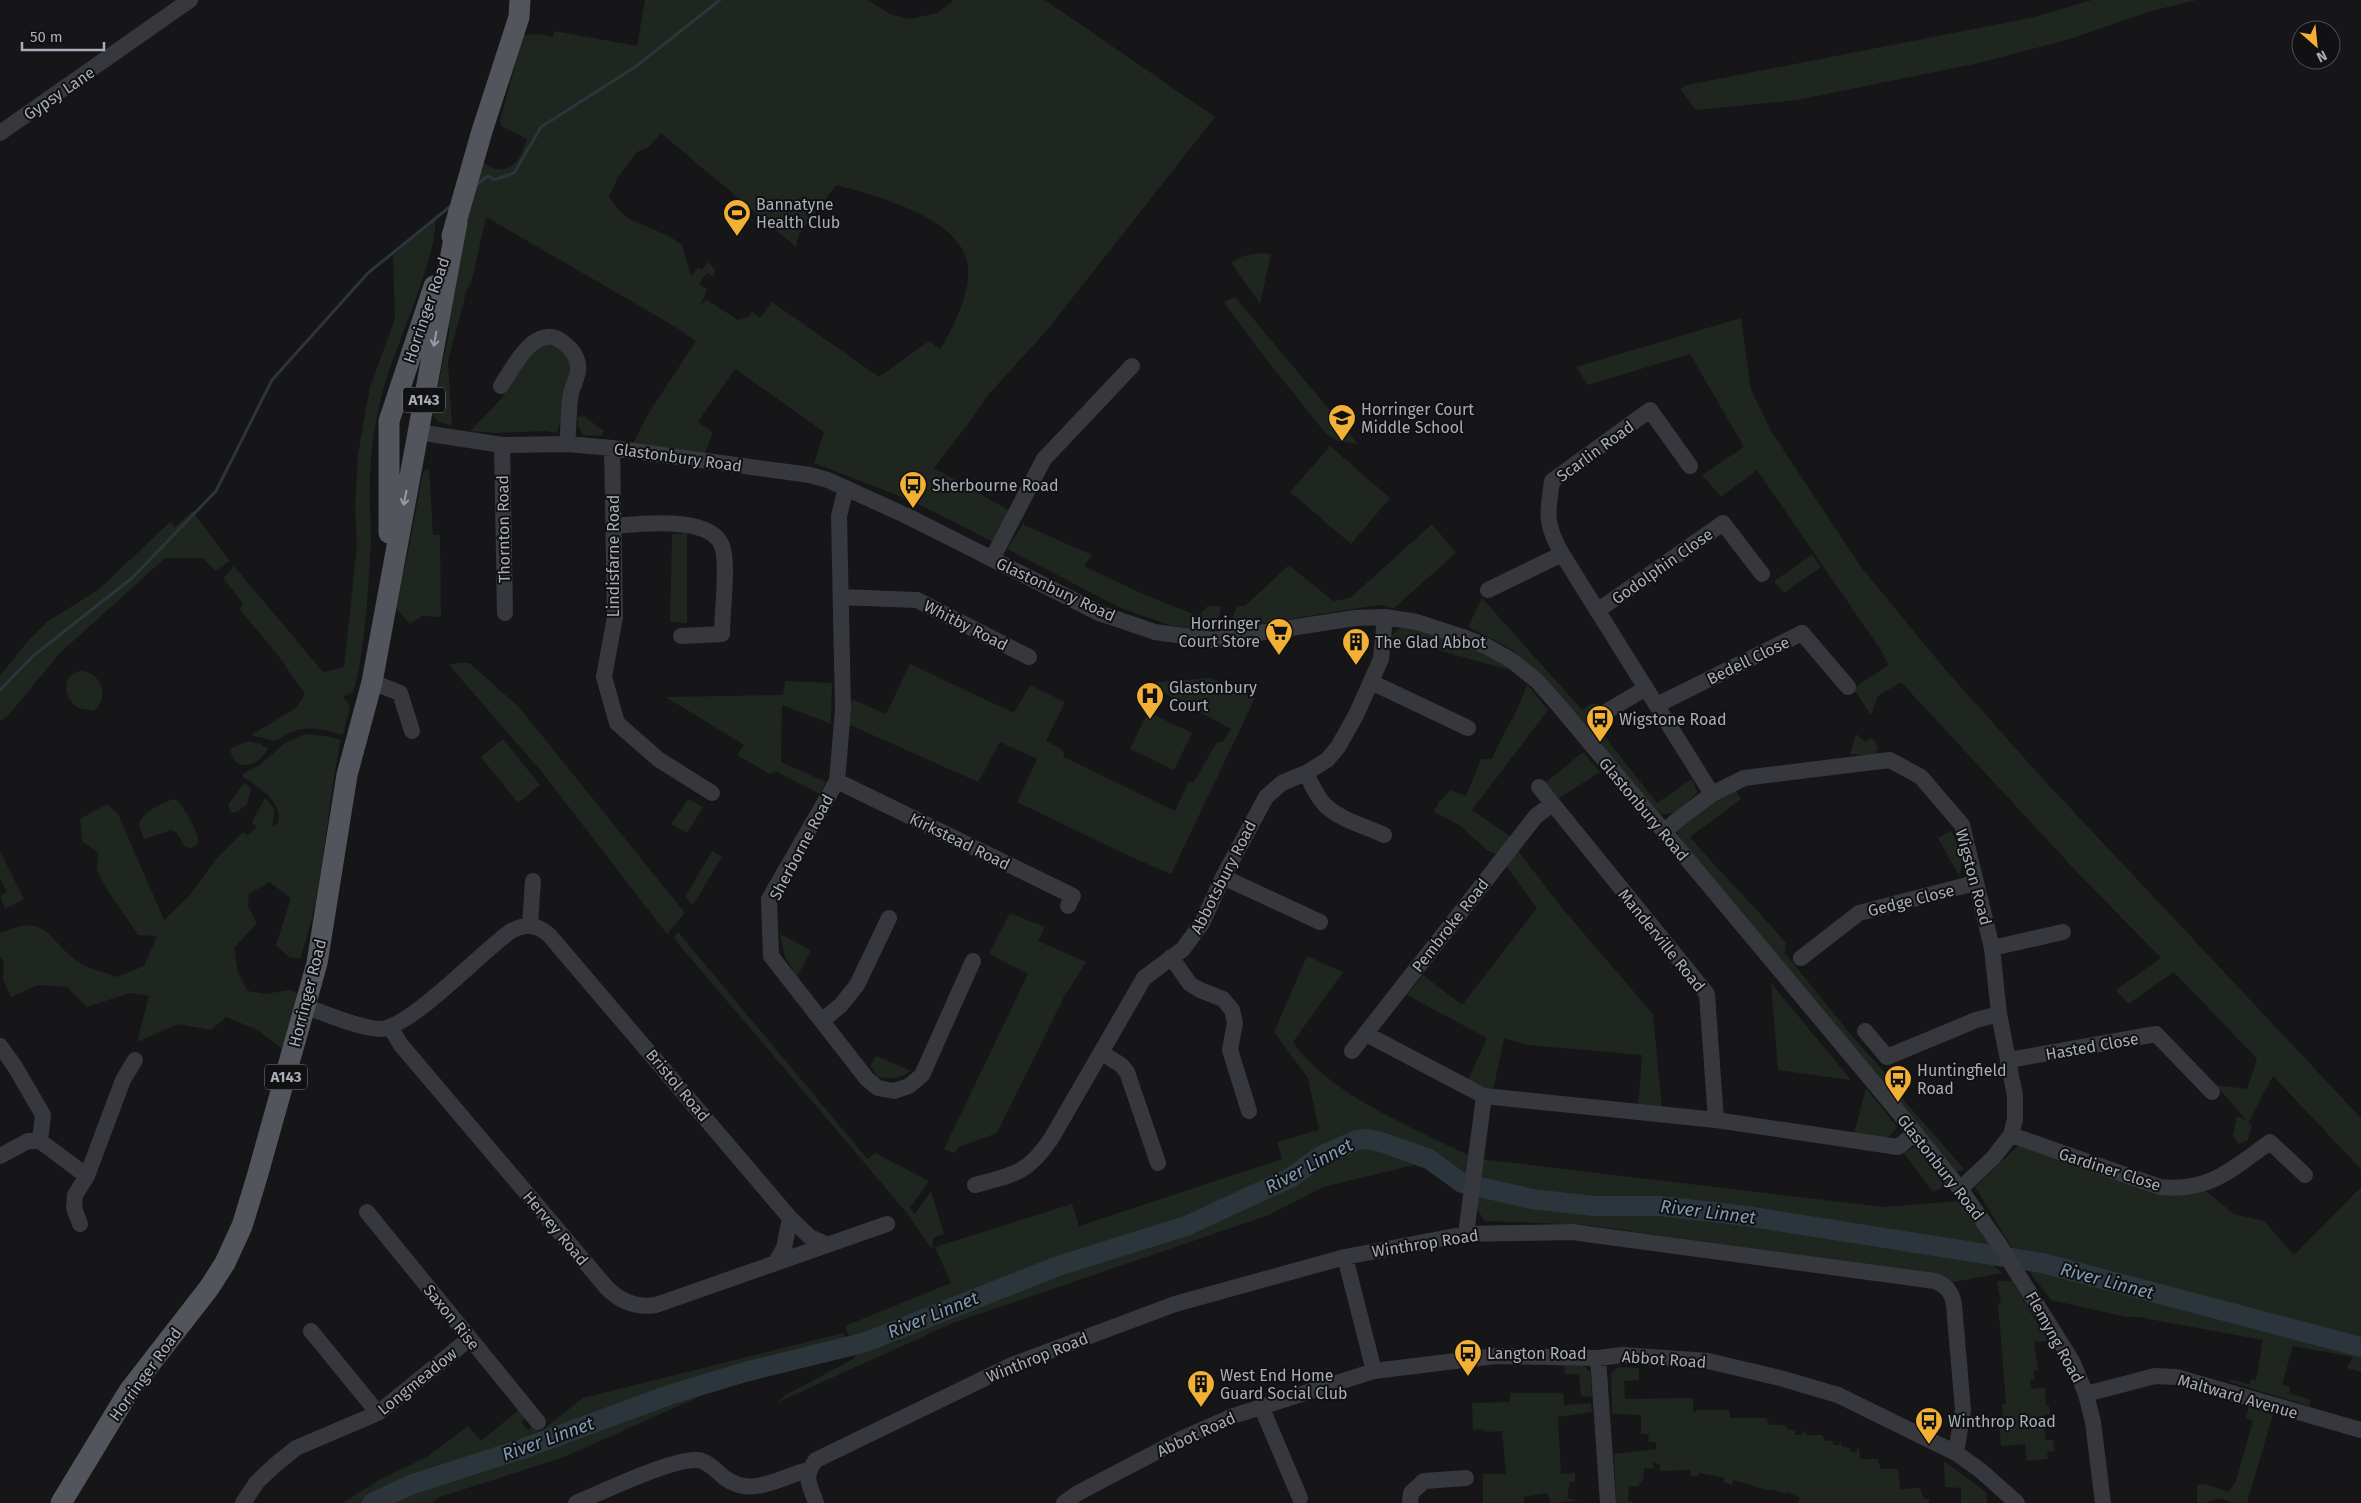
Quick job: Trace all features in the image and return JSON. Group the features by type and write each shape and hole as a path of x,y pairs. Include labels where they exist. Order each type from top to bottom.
{"main road":[{"name":"Horringer Road","path":"390,578 389,421 457,222 482,131 519,18 520,0"},
{"name":"Horringer Road","path":"62,1503 129,1392 209,1288 225,1263 245,1218 317,963 347,775 372,682 457,222"},
{"name":"A143","path":"389,421 418,432"}],"street":[{"name":"Gypsy Lane","path":"0,133 190,0"},
{"path":"501,386 526,348 536,340 560,339 576,357 578,371 571,394 567,444"},
{"path":"992,559 1044,459 1132,366"},
{"name":"Scarlin Road","path":"1690,466 1650,410 1552,481 1547,515 1550,534 1712,794"},
{"name":"Glastonbury Road","path":"418,432 502,445 567,444 612,448 810,475 846,488 907,516 1099,613 1155,632 1187,638 1220,639 1330,621 1385,617 1417,622 1486,646 1511,660 1537,681 1960,1189 2012,1263"},
{"name":"Thornton Road","path":"502,445 505,613"},
{"name":"Lindisfarne Road","path":"612,448 615,617 604,676 617,723 658,759 712,793"},
{"name":"Sherborne Road","path":"846,488 840,516 843,709 838,781 769,899 772,956 823,1020 866,1080 878,1088 894,1091 909,1086 922,1075 973,961"},
{"path":"613,526 654,523 681,525 705,529 713,533 720,540 724,557 722,634 681,636"},
{"name":"Godolphin Close","path":"1597,611 1723,523 1762,574"},
{"path":"1488,590 1562,554"},
{"name":"Whitby Road","path":"841,597 917,600 1029,657"},
{"name":"Abbotsbury Road","path":"975,1185 1016,1173 1037,1159 1102,1053 1144,978 1183,949 1202,923 1266,796 1282,783 1306,773 1326,760 1338,747 1372,682 1381,659 1385,617"},
{"name":"Bedell Close","path":"1656,705 1802,633 1848,687"},
{"path":"372,682 400,693 412,731"},
{"path":"1372,682 1468,728"},
{"path":"1600,711 1646,688"},
{"name":"Wigston Road","path":"1664,833 1712,794 1744,778 1890,760 1921,777 1962,825 1992,948 1999,1014 2015,1096 2015,1118 2011,1134 1993,1158 1960,1189"},
{"path":"1306,773 1317,795 1326,806 1336,813 1384,835"},
{"name":"Kirkstead Road","path":"838,781 1073,896 1068,906"},
{"name":"Manderville Road","path":"1539,787 1706,994 1716,1120"},
{"name":"Pembroke Road","path":"1352,1050 1536,816 1552,804"},
{"path":"1223,878 1320,922"},
{"path":"306,1007 368,1027 390,1027 410,1016 507,934 519,927 530,925 533,881"},
{"name":"Gedge Close","path":"1801,958 1859,913 1975,883"},
{"path":"823,1020 841,1005 857,986 889,918"},
{"name":"Bristol Road","path":"530,925 538,927 550,936 790,1218 810,1237 826,1244"},
{"path":"1992,948 2063,932"},
{"path":"1171,957 1190,984 1223,999 1232,1010 1235,1023 1230,1050 1249,1111"},
{"path":"1865,1031 1887,1057 1976,1020 1999,1014"},
{"name":"Hervey Road","path":"390,1027 398,1041 499,1162 607,1288 622,1300 640,1306 656,1304 887,1224"},
{"path":"1366,1034 1484,1096 1716,1120 1898,1147 1914,1134"},
{"name":"Hasted Close","path":"2009,1060 2156,1034 2212,1092"},
{"path":"0,1046 14,1065 43,1115 40,1141"},
{"path":"1102,1053 1122,1065 1127,1072 1158,1163"},
{"path":"80,1224 74,1208 76,1195 87,1176 123,1080 135,1060"},
{"path":"1466,1234 1484,1096"},
{"name":"Gardiner Close","path":"2011,1134 2160,1187 2181,1189 2205,1184 2221,1177 2270,1142 2305,1175"},
{"path":"0,1156 28,1141 40,1141 87,1176"},
{"name":"Saxon Rise","path":"366,1212 538,1422"},
{"path":"776,1262 784,1248 790,1218"},
{"name":"Winthrop Road","path":"808,1470 816,1460 1012,1365 1175,1304 1345,1257 1466,1234 1572,1232 1935,1281 1943,1284 1952,1295 1954,1305 1963,1410 1956,1453"},
{"path":"1345,1257 1374,1371"},
{"name":"Flemyng Road","path":"2012,1263 2072,1361 2086,1394 2093,1422 2103,1503"},
{"path":"310,1331 378,1413"},
{"name":"Longmeadow","path":"242,1503 257,1482 296,1448 378,1413 469,1339"},
{"name":"Abbot Road","path":"1064,1503 1078,1493 1181,1439 1261,1406 1374,1371 1496,1356 1598,1358 1623,1355 1708,1361 1780,1378 1838,1395 1956,1453 1980,1470 2008,1500"},
{"path":"1598,1358 1608,1503"},
{"name":"Maltward Avenue","path":"2086,1394 2155,1376 2176,1377 2361,1430"},
{"path":"1261,1406 1300,1498"},
{"path":"576,1503 679,1461 699,1460 713,1466 726,1479 739,1486 756,1488 788,1475 808,1470 808,1477 816,1503"},
{"path":"1410,1503 1411,1493 1424,1481 1466,1478"}],"shaded area":[{"path":"645,0 867,0 892,15 910,19 937,13 954,0 1045,0 1215,117 1048,329 988,395 934,468 1012,512 993,542 912,501 814,463 824,432 735,369 698,422 713,432 705,453 633,443 650,411 696,341 674,326 486,217 471,284 467,289 448,361 452,426 437,421 432,413 449,334 450,299 467,207 482,162 495,169 509,168 517,160 527,139 501,126 500,121 523,35 539,34 553,37 554,31 637,46","holes":["661,133 796,247 799,234 836,185 892,202 932,220 948,232 961,246 967,262 968,272 962,305 943,345 940,349 929,341 879,377 772,302 760,318 752,312 748,317 738,320 707,300 701,304 707,289 699,284 707,273 714,277 715,269 708,262 702,270 698,267 691,276 682,245 669,236 629,219 609,197 618,177 637,152 649,147"]},
{"path":"2092,0 2197,0 2151,11 2070,39 1979,63 1797,100 1696,110 1680,89 1687,85 2030,18"},
{"path":"434,218 435,230 432,248 417,296 382,392 377,417 371,468 371,538 365,626 353,692 343,697 350,706 343,735 324,730 305,729 292,732 274,741 251,735 296,708 305,694 277,654 240,610 243,603 223,578 234,566 323,672 344,667 357,545 355,506 358,454 370,387 395,319 393,256"},
{"path":"1262,253 1271,254 1260,304 1231,262 1243,256"},
{"path":"1235,297 1358,444 1338,441 1326,434 1258,349 1224,302"},
{"path":"1741,318 1751,390 1771,431 1861,567 1944,668 2043,779 2361,1118 2361,1169 2273,1076 2248,1123 2252,1126 2248,1140 2239,1144 2233,1136 2237,1116 2248,1122 2216,1085 2247,1089 2257,1059 2174,972 2128,1004 2116,990 2161,958 2076,871 1901,682 1878,696 1871,715 1853,688 1889,665 1880,649 1757,470 1721,497 1702,475 1744,447 1690,354 1588,385 1576,367"},
{"path":"539,344 558,345 571,362 569,388 557,433 545,431 495,433 470,431 501,399 529,354"},
{"path":"577,416 585,417 604,431 601,436 583,435 578,425"},
{"path":"1330,446 1390,498 1351,544 1290,492"},
{"path":"429,469 433,535 440,535 441,617 422,616 410,624 392,604 406,563 423,472"},
{"path":"192,511 230,561 215,571 203,558 165,558 59,654 7,717 0,721 0,676 27,642 47,622 98,590 170,522 175,527"},
{"path":"1024,522 1024,525 1092,555 1084,566 1143,594 1198,616 1208,606 1221,606 1216,632 1169,625 1121,608 1007,549"},
{"path":"1432,524 1456,553 1394,608 1378,605 1240,626 1232,618 1237,606 1245,606 1289,565 1333,601 1350,598"},
{"path":"687,533 687,623 670,622 672,534"},
{"path":"1812,555 1821,567 1784,593 1774,581"},
{"path":"1482,598 1582,710 1591,704 1598,704 1604,712 1599,716 1598,728 1657,803 1692,779 1697,792 1677,811 1660,814 1513,650 1468,627"},
{"path":"1403,626 1445,637 1475,648 1501,662 1510,670 1390,637"},
{"path":"469,663 518,706 685,913 667,934 541,771 449,665"},
{"path":"910,664 1014,713 1030,685 1065,702 1046,741 1063,750 1064,757 1175,811 1189,781 1193,783 1217,742 1222,742 1231,729 1153,687 1157,682 1211,678 1255,698 1171,874 1017,802 1037,759 1000,742 978,782 848,724 852,699 886,714"},
{"path":"80,671 88,672 94,676 101,686 102,699 94,711 78,708 73,704 67,693 66,688 69,677"},
{"path":"785,681 832,683 831,724 782,705 781,762 826,782 820,794 775,771 770,774 737,755 744,745 666,697 783,695"},
{"path":"1527,684 1548,710 1472,810 1511,837 1496,854 1487,850 1459,825 1434,812 1439,802 1450,790 1466,796 1481,759 1492,759 1520,703"},
{"path":"1148,712 1192,733 1174,770 1130,749"},
{"path":"305,734 327,736 341,740 315,906 300,959 289,957 276,945 291,898 269,882 249,894 248,906 257,923 234,948 238,973 248,991 265,994 290,990 302,995 288,1054 258,1030 226,1017 211,1030 178,1024 137,1042 149,996 130,993 87,1007 67,987 38,985 11,997 3,980 4,963 0,957 0,933 16,927 37,926 51,936 81,964 117,977 144,966 157,936 138,935 106,888 97,871 98,853 82,841 80,819 107,804 118,814 164,920 190,895 216,859 243,832 247,835 257,828 252,822 265,798 275,810 272,827 278,823 279,815 273,801 262,790 242,776 244,773 260,765 286,742"},
{"path":"1856,734 1865,742 1872,738 1878,747 1874,756 1850,754"},
{"path":"503,739 540,785 518,803 481,757"},
{"path":"248,741 261,744 268,749 259,760 242,765 233,757 230,749"},
{"path":"1583,752 1600,772 1558,799 1545,783"},
{"path":"244,783 251,788 247,805 231,813 228,805"},
{"path":"1731,783 1741,799 1690,837 1786,943 1785,953 1851,1035 1886,1074 1907,1104 1964,1169 1949,1176 1678,838 1679,825"},
{"path":"175,799 194,826 198,843 192,848 185,847 176,832 171,830 144,839 139,825 148,812 165,802"},
{"path":"688,799 703,807 687,833 671,824"},
{"path":"1951,831 1960,853 1961,871 1959,876 1938,838"},
{"path":"0,851 24,899 5,909 0,896 7,892 0,879"},
{"path":"712,851 722,857 693,905 685,897"},
{"path":"1518,851 1562,908 1653,1014 1662,1109 1638,1107 1642,1055 1527,1045 1504,1038 1493,1091 1468,1080 1487,1038 1407,995 1423,975 1462,1005 1537,908 1506,866"},
{"path":"1010,913 1045,927 1038,941 1086,962 1064,997 997,1133 959,1147 954,1153 944,1149 1028,974 989,954"},
{"path":"678,932 868,1159 875,1153 929,1181 910,1208 915,1214 931,1191 944,1234 933,1238 932,1249 906,1212 682,948 674,938"},
{"path":"780,934 811,950 797,977 785,957"},
{"path":"1307,956 1343,972 1293,1042 1308,1061 1350,1094 1470,1156 1468,1184 1414,1165 1323,1187 1269,1215 953,1323 776,1403 784,1396 853,1359 856,1353 902,1340 854,1347 845,1326 951,1283 935,1247 1072,1204 1079,1226 1282,1159 1277,1142 1319,1130 1308,1078 1274,1032"},
{"path":"1771,983 1851,1080 1778,1070"},
{"path":"876,1056 911,1071 896,1078 878,1077 870,1067"},
{"path":"1866,1088 1897,1127 1887,1139 1854,1134"},
{"path":"2020,1144 2166,1193 2206,1191 2234,1214 2264,1221 2294,1255 2361,1187 2361,1372 2347,1368 2353,1357 2293,1346 2282,1385 2290,1387 2289,1393 2311,1400 2309,1406 2230,1382 2230,1379 2249,1384 2251,1379 2256,1380 2263,1340 2138,1317 2126,1317 2051,1300 2015,1253 1975,1187"},
{"path":"1916,1147 1945,1186 1933,1192 1903,1152"},
{"path":"1480,1159 1883,1207 1959,1201 1993,1249 1994,1256 2005,1267 1991,1263 2002,1273 1948,1283 1783,1253 1588,1225 1485,1221 1476,1208"},
{"path":"1997,1281 2012,1281 2048,1341 2034,1342 2038,1370 2033,1371 2035,1379 2030,1380 2032,1389 2045,1387 2046,1405 2049,1406 2050,1414 2043,1416 2046,1440 2053,1440 2055,1451 2047,1452 2048,1459 2027,1461 2025,1444 2001,1446 1999,1423 2003,1423 2002,1404 2006,1403 1998,1303 2001,1303"},
{"path":"843,1333 848,1348 755,1372 564,1457 437,1498 432,1503 381,1503 425,1480 586,1430 595,1419 526,1445 412,1480 363,1503 342,1503 381,1479 427,1457 468,1426 481,1441 521,1408 525,1418 521,1423 528,1430 534,1425 540,1432 583,1398"},
{"path":"1564,1365 1584,1366 1590,1372 1592,1397 1581,1396 1579,1374 1565,1374"},
{"path":"1619,1367 1639,1368 1639,1380 1624,1381 1625,1399 1693,1398 1693,1413 1697,1410 1729,1410 1730,1418 1766,1418 1770,1425 1784,1425 1789,1430 1795,1430 1795,1435 1802,1435 1803,1430 1807,1435 1822,1435 1826,1441 1833,1441 1833,1445 1839,1445 1840,1441 1842,1447 1850,1448 1850,1452 1857,1452 1857,1448 1859,1448 1860,1459 1878,1459 1882,1469 1898,1469 1900,1489 1920,1488 1924,1499 1929,1499 1929,1503 1798,1503 1800,1498 1788,1492 1786,1494 1772,1489 1771,1491 1733,1480 1732,1485 1724,1482 1725,1478 1699,1473 1697,1477 1691,1476 1690,1470 1660,1471 1660,1465 1654,1462 1653,1469 1644,1468 1643,1479 1638,1486 1629,1486 1628,1501 1637,1503 1616,1503 1614,1454 1656,1449 1656,1442 1649,1442 1648,1434 1641,1434 1641,1415 1612,1414 1611,1373"},
{"path":"1510,1393 1563,1393 1564,1405 1591,1403 1592,1412 1558,1417 1561,1474 1575,1473 1575,1481 1570,1482 1567,1497 1579,1501 1551,1503 1547,1493 1524,1497 1524,1503 1483,1503 1483,1474 1506,1474 1502,1431 1487,1432 1482,1429 1473,1430 1472,1403 1510,1402"},
{"path":"2249,1407 2273,1414 2247,1503 2233,1503 2219,1498 2205,1503 2197,1503 2197,1485 2205,1484 2229,1492 2236,1481 2253,1421 2246,1418"},
{"path":"1944,1461 1986,1492 1987,1503 1961,1503 1961,1488 1945,1487"}],"waterway":[{"path":"476,185 488,176 494,180 514,173 541,127 635,67 720,0"},
{"path":"0,690 33,656 132,578 216,491 272,380 368,273 452,205"},
{"name":"River Linnet","path":"372,1503 410,1485 522,1449 669,1395 745,1372 866,1342 1058,1266 1186,1226 1290,1178 1321,1156 1357,1140 1367,1139 1429,1159 1462,1183 1532,1199 1594,1206 1661,1206 1746,1216 2042,1263 2361,1347"}],"place":[{"name":"Bannatyne Health Club","path":"737,237"},
{"name":"Horringer Court Middle School","path":"1342,442"},
{"name":"Sherbourne Road","path":"913,509"},
{"name":"Horringer Court Store","path":"1279,656"},
{"name":"The Glad Abbot","path":"1356,666"},
{"name":"Glastonbury Court","path":"1150,720"},
{"name":"Wigstone Road","path":"1600,743"},
{"name":"Huntingfield Road","path":"1898,1103"},
{"name":"Langton Road","path":"1468,1377"},
{"name":"West End Home Guard Social Club","path":"1201,1408"},
{"name":"Winthrop Road","path":"1929,1445"}]}
